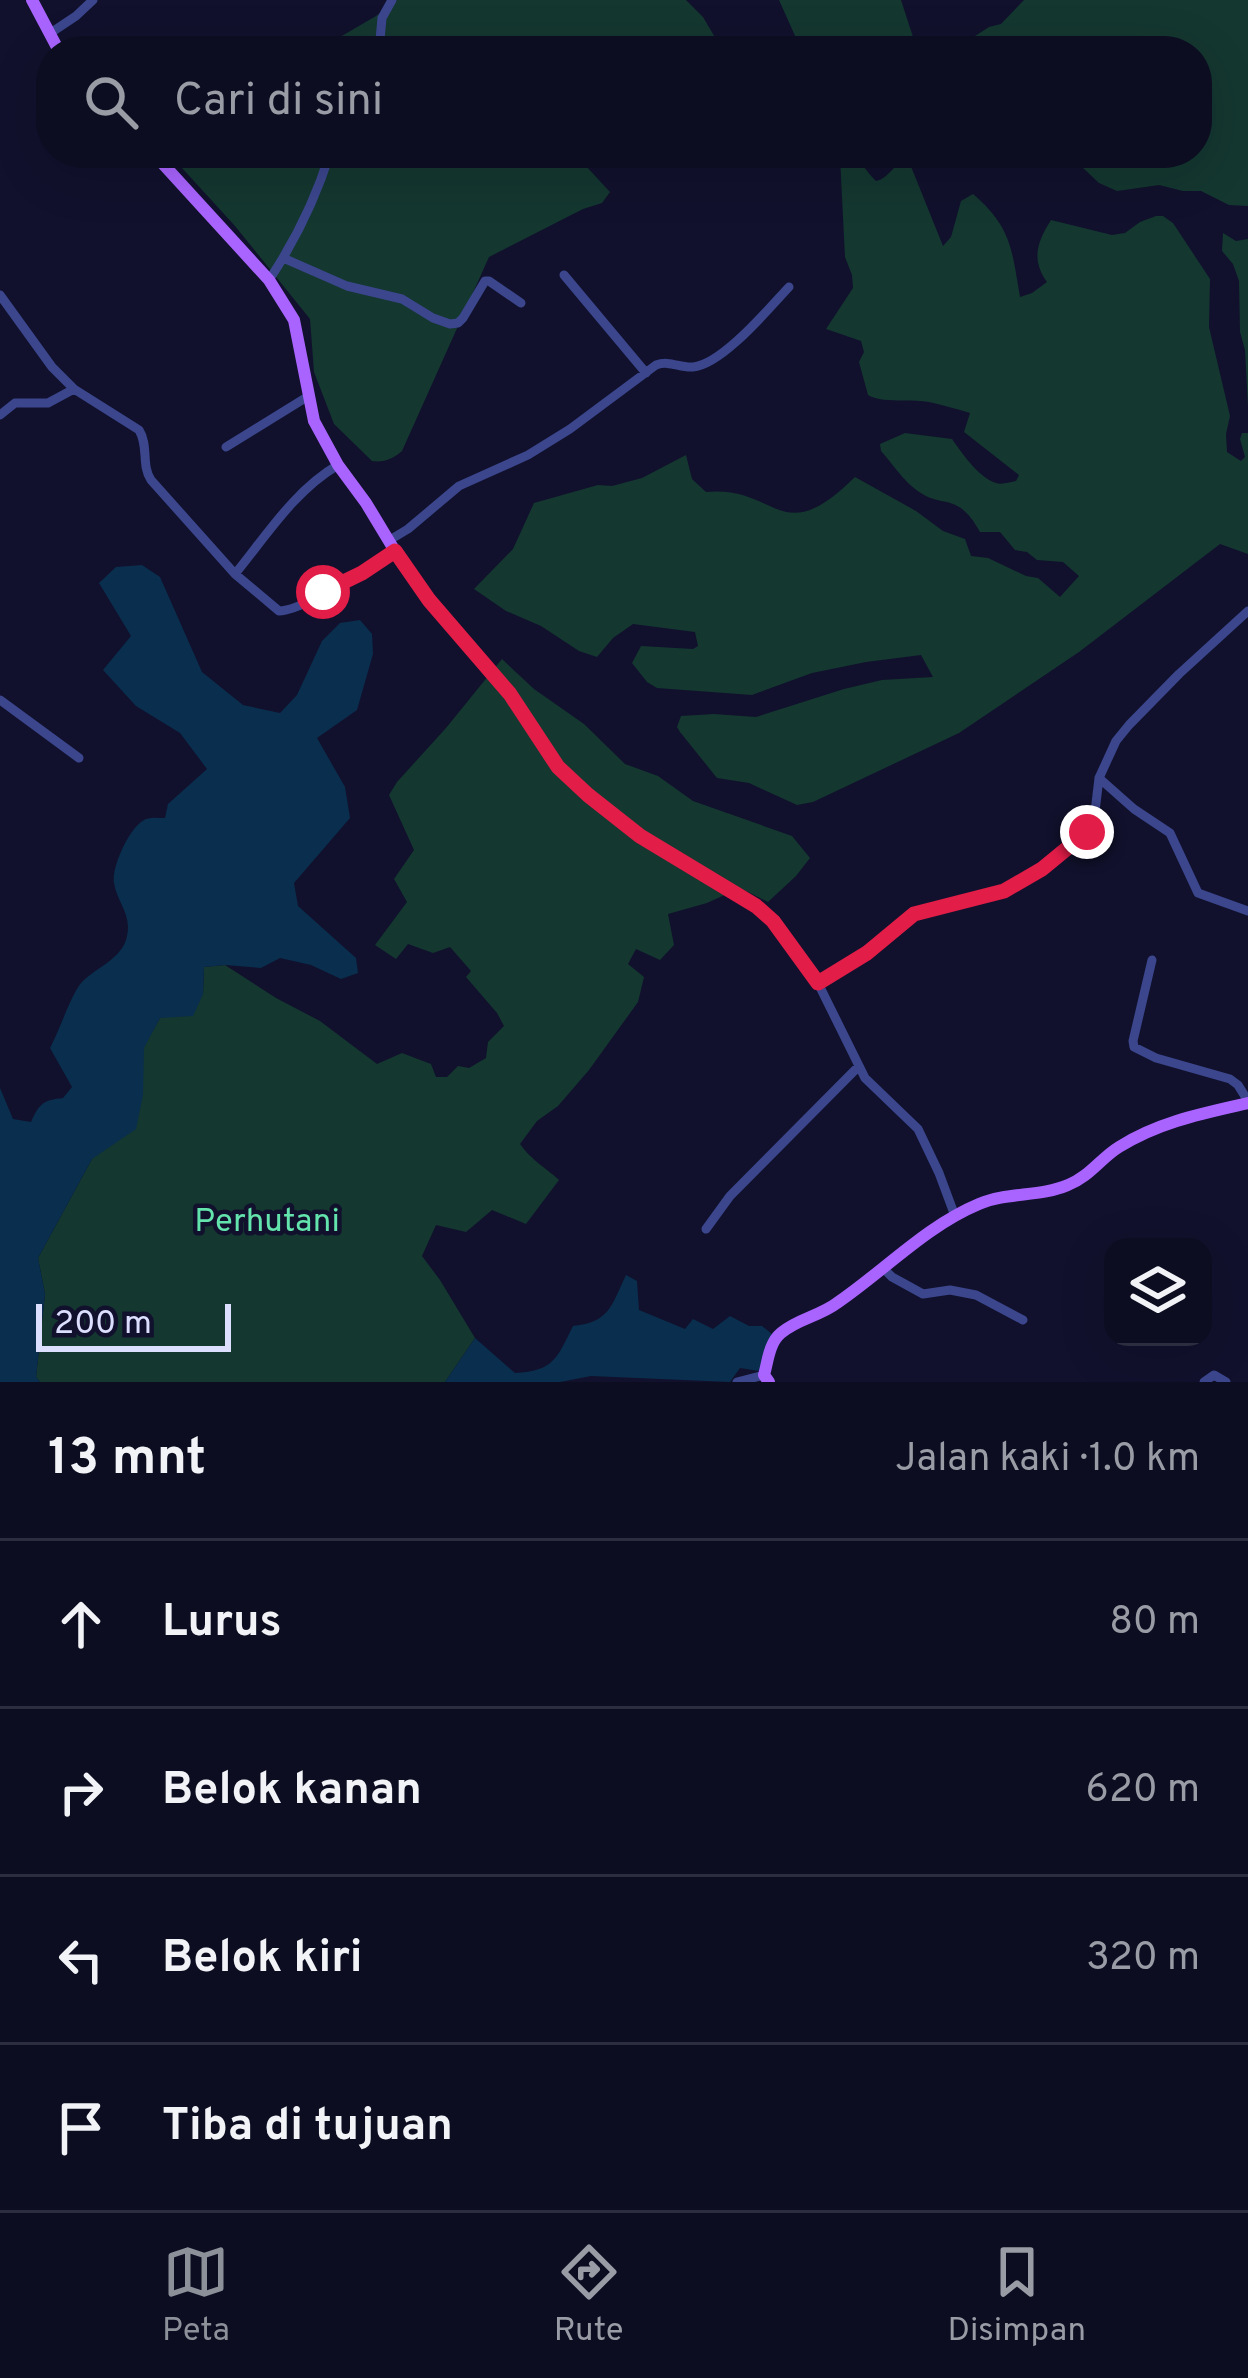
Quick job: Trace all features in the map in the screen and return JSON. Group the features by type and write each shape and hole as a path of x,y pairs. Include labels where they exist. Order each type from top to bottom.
{"main road":[{"path":"32,0 49,34"},
{"path":"167,168 269,280 294,320 314,421 395,551"},
{"path":"767,1378 773,1342 780,1333 836,1304 955,1216 982,1202 1063,1187 1139,1136 1196,1114 1248,1102"}],"street":[{"path":"49,34 93,0"},
{"path":"380,36 382,18 392,0"},
{"path":"269,280 310,206 324,168"},
{"path":"284,258 347,286 393,295 451,324 463,318 485,281 521,303"},
{"path":"564,275 646,373"},
{"path":"0,295 52,367 74,389 140,430 151,480 235,574 286,612 395,551 408,529 458,486 570,429 646,373 665,362 694,367 707,362 740,338 789,286"},
{"path":"0,415 15,403 48,403 74,389"},
{"path":"226,447 308,397"},
{"path":"235,574 288,508 338,465"},
{"path":"395,551 429,600 510,694 558,767 640,836 773,921 818,983 872,1086 918,1129 955,1216"},
{"path":"818,983 867,953 914,914 1004,891 1082,838 1094,820 1099,778 1116,741 1248,611"},
{"path":"0,700 80,758"},
{"path":"1099,778 1133,809 1170,833 1198,893 1248,911"},
{"path":"1151,961 1134,1046 1156,1058 1230,1079 1248,1102"},
{"path":"706,1228 730,1196 859,1066"},
{"path":"883,1268 923,1294 950,1290 976,1294 1023,1319"},
{"path":"1204,1382 1214,1375 1226,1382"},
{"path":"737,1382 767,1378"}],"green space":[{"path":"397,0 686,0 714,36 342,36"},
{"path":"779,0 901,0 913,36 795,36"},
{"path":"1024,0 1248,0 1248,206 1229,205 1201,191 1159,185 1117,191 1083,168 1212,168 1212,36 975,36 1001,24"},
{"path":"182,168 588,168 610,192 602,203 489,257 402,451 376,461 334,424 314,372 310,319"},
{"path":"841,168 865,168 876,181 895,168 912,168 943,246 951,237 961,201 973,194 1003,229 1020,297 1047,282 1038,251 1051,220 1112,235 1156,216 1173,223 1210,279 1209,327 1230,416 1227,452 1241,461 1245,457 1240,439 1248,433 1248,554 1220,544 1079,652 959,733 813,802 797,805 749,783 717,778 677,727 681,716 756,717 882,680 933,677 921,655 812,673 752,695 657,688 632,663 641,646 693,649 698,646 695,632 633,624 597,657 506,611 474,589 513,549 534,503 642,478 686,455 692,479 706,492 730,492 794,513 830,499 855,477 943,531 965,539 971,556 1038,578 1060,597 1079,576 1063,562 1037,560 1015,550 1000,532 980,532 964,510 915,489 881,451 880,444 905,433 952,439 989,480 1006,483 1019,475 964,432 970,413 929,402 868,395 859,362 864,352 861,341 826,329 853,288 845,257"},
{"path":"1223,233 1236,241 1248,239 1248,407 1239,281 1222,251"},
{"name":"Perhutani","path":"502,659 534,689 584,724 625,764 658,776 693,801 792,836 810,858 768,902 740,888 668,914 674,945 660,960 636,949 628,964 644,977 638,1002 589,1070 520,1144 559,1180 526,1224 492,1210 466,1232 436,1225 422,1256 475,1338 445,1382 40,1382 36,1377 45,1294 38,1258 92,1159 143,1090 143,1048 160,1018 203,994 204,967 225,965 320,1021 377,1064 402,1053 431,1064 436,1077 447,1077 458,1066 469,1068 486,1058 488,1042 504,1026 466,977 471,971 450,947 433,953 408,944 396,959 375,945 407,902 394,879 414,850 389,795"}],"water":[{"path":"142,565 160,577 202,672 243,705 280,713 297,695 322,641 340,623 360,620 372,634 373,654 357,710 317,738 345,787 350,818 294,883 298,906 356,958 358,973 341,979 280,958 261,968 204,967 203,994 193,1016 160,1018 144,1048 143,1095 136,1129 92,1159 38,1258 45,1294 36,1377 40,1382 0,1382 0,1088 13,1119 31,1122 42,1104 63,1098 72,1087 50,1048 78,987 125,944 128,922 114,876 123,848 140,823 165,818 168,804 207,769 180,733 136,706 103,670 131,636 99,583 116,567"},
{"path":"626,1275 637,1281 639,1310 685,1329 693,1319 713,1329 730,1316 749,1326 762,1326 772,1334 759,1371 740,1368 730,1382 591,1376 560,1382 445,1382 475,1338 515,1373 546,1366 573,1326 595,1321 608,1311"}],"route":[{"path":"323,592 395,551 429,600 510,694 558,767 640,836 756,906 773,921 818,983 867,953 914,914 1004,891 1042,869 1087,832"}]}
